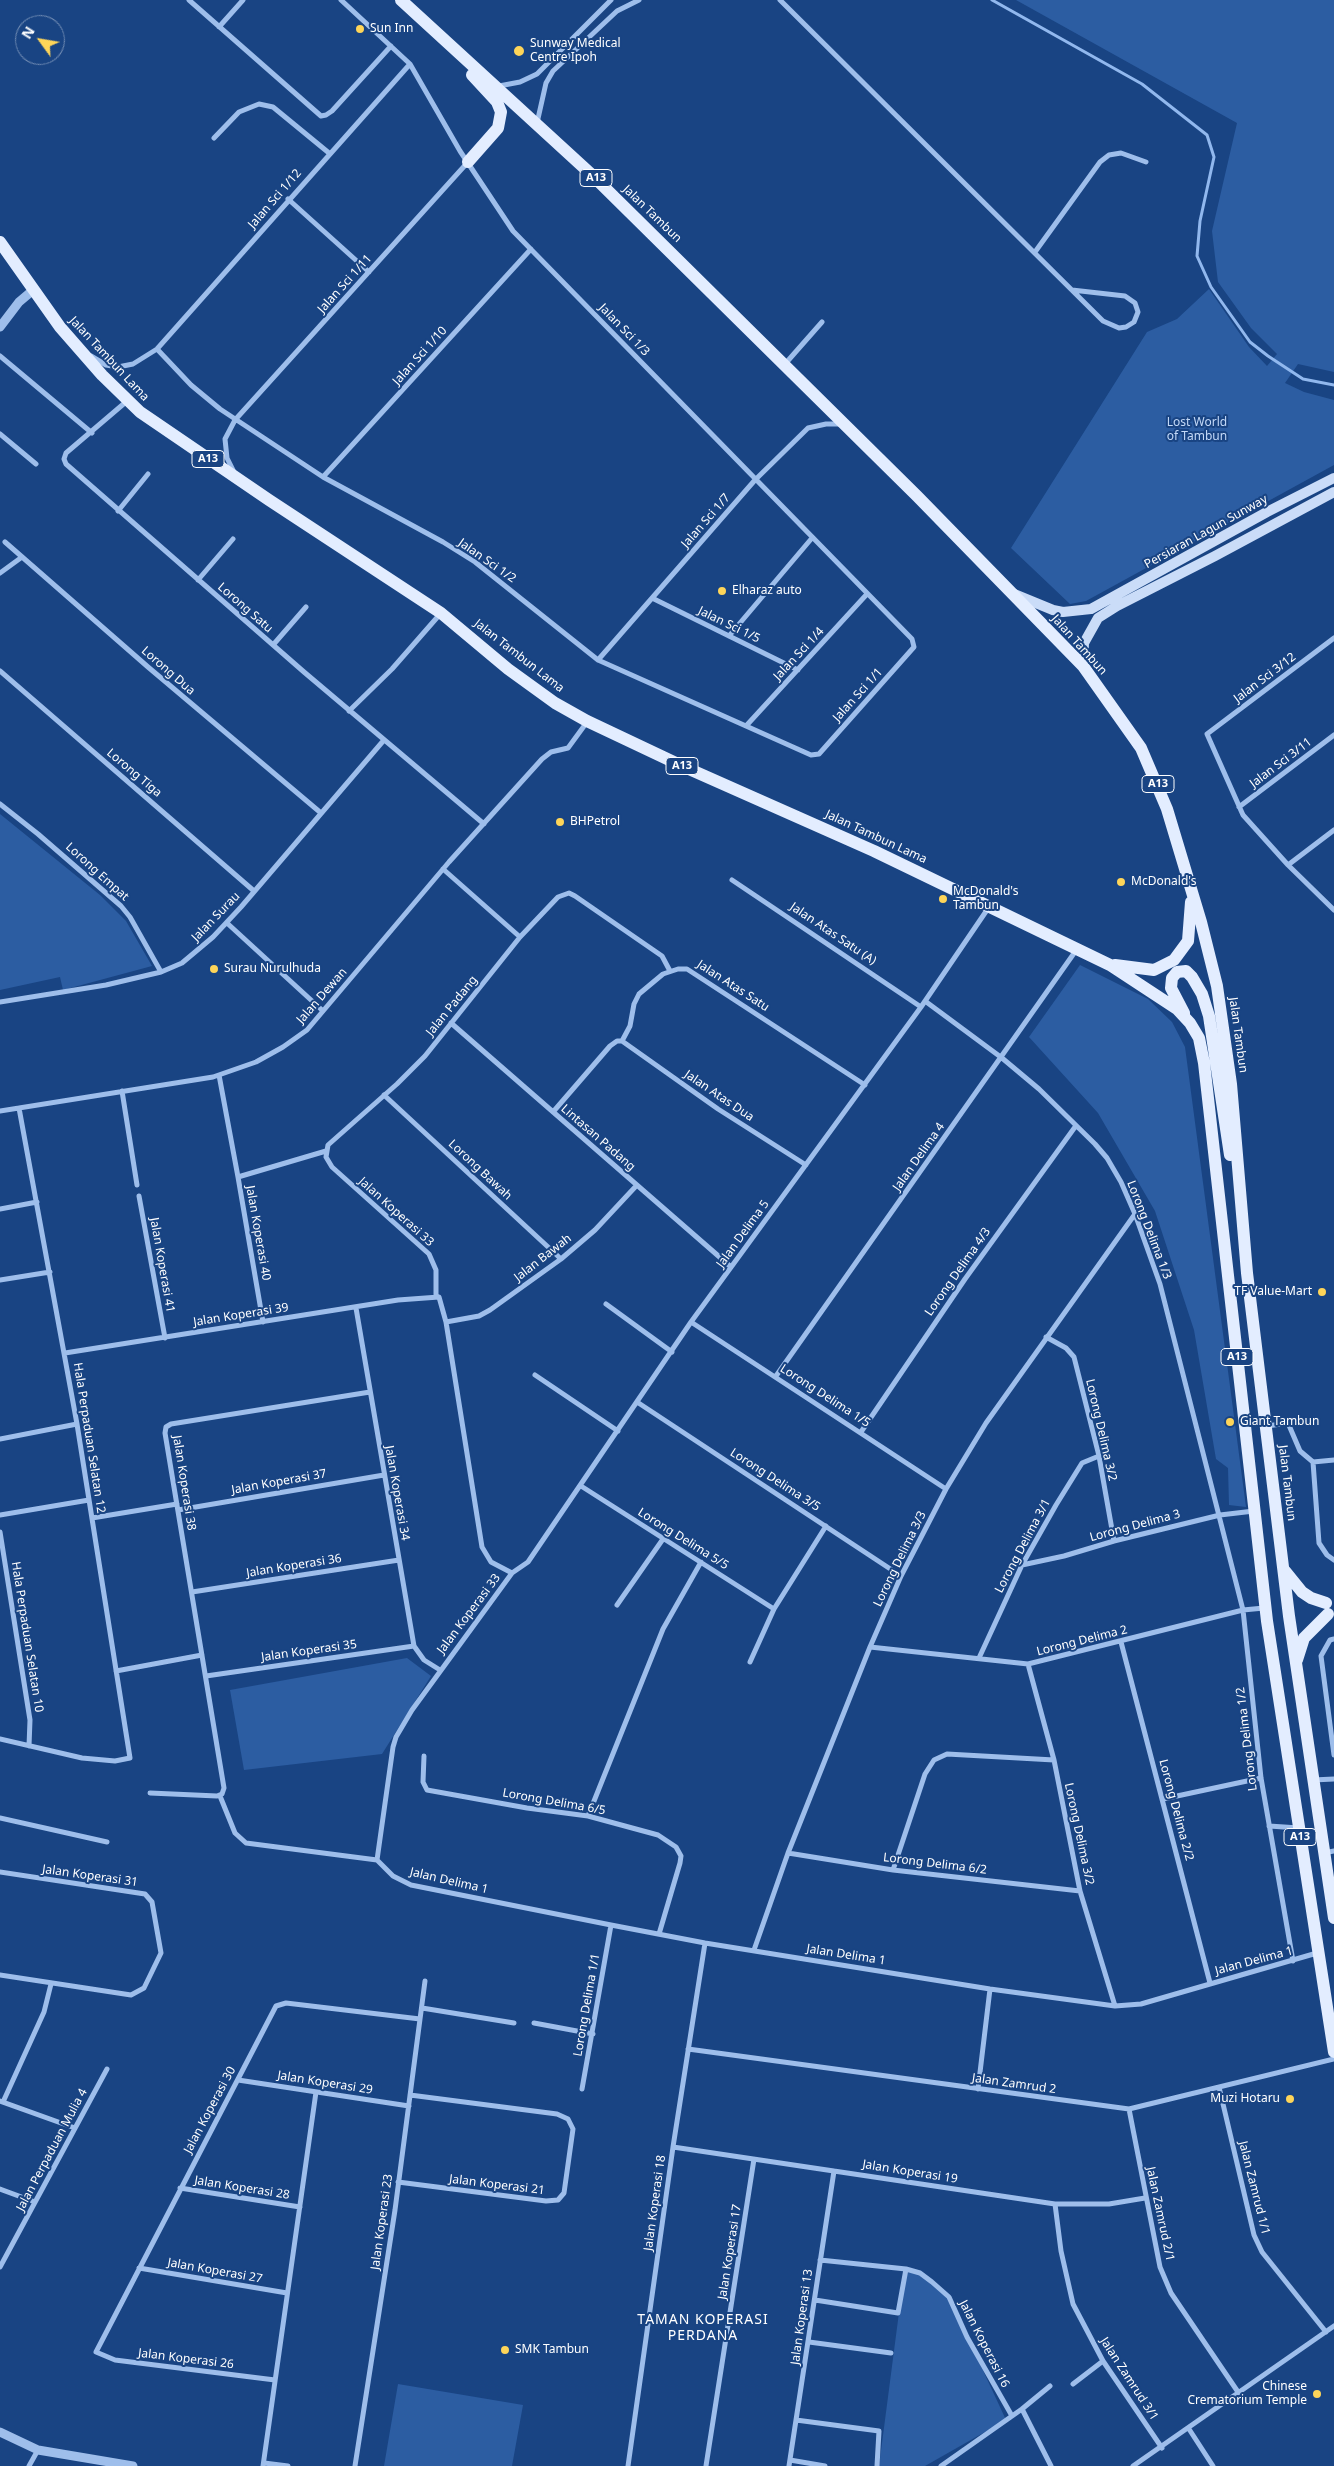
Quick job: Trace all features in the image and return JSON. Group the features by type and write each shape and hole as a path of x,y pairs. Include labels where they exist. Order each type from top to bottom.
{"main road":[{"name":"Jalan Tambun","path":"401,0 592,175 785,364 990,570 1083,666 1131,732 1149,765 1167,809 1201,922 1217,986 1231,1084 1247,1273 1296,1666"},
{"path":"436,34 457,61 494,98 501,112 498,128 468,162"},
{"name":"Jalan Tambun Lama","path":"0,242 32,291 78,348 123,396 156,424 441,613 508,669 555,703 587,721 990,906 1110,965"},
{"name":"Persiaran Lagun Sunway","path":"1011,592 1054,610 1091,609 1267,512 1334,478"},
{"name":"Persiaran Lagun Sunway","path":"1083,666 1084,642 1089,630 1098,618 1117,606 1334,492"},
{"path":"1110,965 1154,970 1174,960 1188,941 1191,893"},
{"path":"1110,965 1185,1016"},
{"path":"1185,1016 1172,988 1172,978 1177,972 1186,971 1202,994 1209,1016 1229,1150 1241,1190"},
{"name":"A13","path":"1185,1016 1199,1038 1208,1092 1265,1608 1334,2052"},
{"path":"1284,1569 1302,1592 1330,1608 1304,1638 1296,1666"},
{"name":"A13","path":"1296,1666 1312,1780 1329,1852 1334,1918"}],"street":[{"path":"188,0 319,114 324,116 345,98 391,46"},
{"path":"219,27 243,0"},
{"name":"Jalan Sci 1/3","path":"342,0 410,64 468,162 513,231 912,639 914,647 909,652"},
{"path":"496,86 520,82 538,74 611,0"},
{"path":"537,125 546,83 554,71 618,11 638,0"},
{"path":"780,0 1072,290 1111,326 1126,327 1134,322 1138,312 1135,303 1125,296 1072,290"},
{"name":"Jalan Sci 1/12","path":"78,348 106,365 118,367 133,364 157,349 288,198 410,64"},
{"path":"214,138 239,112 260,104 273,107 329,153"},
{"path":"1035,252 1100,162 1110,155 1121,153 1146,162"},
{"name":"Jalan Sci 1/11","path":"239,480 227,458 224,439 235,420 468,162"},
{"path":"288,198 370,272"},
{"name":"Jalan Sci 1/10","path":"323,477 531,249"},
{"path":"0,327 19,302 32,291"},
{"path":"785,364 822,322"},
{"name":"Jalan Sci 1/2","path":"157,349 192,385 235,420 323,477 475,562 598,660 811,756 821,751"},
{"path":"0,356 92,433"},
{"name":"Lorong Satu","path":"123,396 92,433 66,453 64,462 273,645 484,824"},
{"name":"Jalan Sci 1/7","path":"598,660 755,480 808,428 826,424 844,424"},
{"path":"0,434 36,464"},
{"path":"118,511 148,474"},
{"path":"729,636 812,538"},
{"path":"198,580 232,539"},
{"name":"Lorong Dua","path":"5,542 148,667 321,812"},
{"path":"0,573 22,557"},
{"name":"Jalan Sci 1/4","path":"746,726 867,594"},
{"name":"Jalan Sci 1/5","path":"652,598 798,670"},
{"path":"273,645 306,607"},
{"path":"350,711 392,669 441,613"},
{"name":"Jalan Sci 3/12","path":"1239,807 1207,734 1334,638"},
{"name":"Jalan Sci 1/1","path":"821,751 909,652"},
{"name":"Lorong Tiga","path":"0,671 254,891"},
{"name":"Jalan Dewan","path":"0,1111 219,1075 256,1062 283,1047 307,1030 443,869 546,755 572,745 587,721"},
{"name":"Jalan Sci 3/11","path":"1239,807 1334,735"},
{"name":"Jalan Surau","path":"0,1002 106,985 161,972 186,960 226,923 384,740"},
{"name":"Lorong Empat","path":"0,804 38,834 121,906 130,917 161,972"},
{"path":"1239,807 1243,815 1288,865 1334,910"},
{"path":"1288,865 1334,830"},
{"path":"443,869 520,937"},
{"name":"Jalan Atas Satu (A)","path":"732,880 921,1007"},
{"name":"Jalan Padang","path":"326,1151 332,1140 425,1056 520,937 553,901 563,894 575,896 662,956 670,971"},
{"name":"Jalan Delima 5","path":"512,1572 528,1562 691,1322 921,1007 990,906"},
{"path":"226,923 323,1011"},
{"name":"Jalan Delima 4","path":"776,1376 1002,1058 1074,947"},
{"name":"Jalan Atas Satu","path":"670,971 687,969 694,972 865,1084"},
{"path":"553,1112 610,1046 617,1041 622,1041 630,1026 634,1004 639,994 648,985 670,971"},
{"name":"Lorong Delima 1/3","path":"925,1001 1039,1088 1107,1158 1136,1214 1160,1284 1220,1515"},
{"name":"Lintasan Padang","path":"451,1023 731,1267"},
{"name":"Jalan Atas Dua","path":"622,1041 718,1109 806,1165"},
{"path":"219,1075 238,1177"},
{"path":"122,1091 137,1185"},
{"name":"Lorong Bawah","path":"384,1095 562,1259"},
{"name":"Hala Perpaduan Selatan 12","path":"19,1108 65,1353 130,1758 115,1761 82,1758 29,1746"},
{"name":"Lorong Delima 4/3","path":"861,1432 964,1279 1075,1127"},
{"name":"Jalan Koperasi 40","path":"263,1322 238,1177 326,1151"},
{"name":"Jalan Koperasi 33","path":"326,1151 326,1157 332,1167 429,1254 436,1270 436,1296 442,1302 446,1322 482,1548 491,1562 512,1572 440,1670 396,1737 377,1860"},
{"name":"Jalan Bawah","path":"446,1322 479,1316 562,1259 595,1230 637,1185"},
{"name":"Jalan Koperasi 41","path":"139,1196 164,1338"},
{"path":"0,1210 37,1202"},
{"name":"Lorong Delima 3/3","path":"754,1950 788,1853 870,1647 901,1576 946,1489 986,1423 1136,1214"},
{"path":"0,1280 50,1272"},
{"name":"Jalan Koperasi 39","path":"65,1353 436,1296"},
{"path":"606,1304 672,1352"},
{"name":"Jalan Koperasi 34","path":"356,1308 414,1646"},
{"name":"Lorong Delima 1/5","path":"691,1322 946,1489"},
{"name":"Lorong Delima 3/2","path":"1046,1338 1066,1348 1074,1357 1099,1456 1114,1541"},
{"path":"535,1375 618,1430"},
{"name":"Jalan Koperasi 38","path":"220,1796 224,1791 224,1783 165,1433 168,1425 370,1392"},
{"name":"Lorong Delima 3/5","path":"637,1402 901,1576"},
{"path":"1266,1426 1288,1423 1300,1452 1313,1462 1334,1460"},
{"path":"0,1439 77,1424"},
{"name":"Lorong Delima 3/1","path":"979,1658 1022,1564 1082,1463 1099,1456"},
{"path":"1313,1462 1317,1528 1320,1543 1327,1555 1334,1560"},
{"name":"Jalan Koperasi 37","path":"178,1510 384,1475"},
{"name":"Lorong Delima 5/5","path":"581,1486 774,1609"},
{"path":"0,1515 89,1500"},
{"path":"92,1518 177,1504"},
{"name":"Lorong Delima 3","path":"1022,1564 1064,1556 1114,1541 1220,1515 1254,1511"},
{"name":"Lorong Delima 1/2","path":"1220,1515 1243,1610 1261,1778 1293,1961"},
{"path":"750,1662 774,1609 826,1526"},
{"name":"Hala Perpaduan Selatan 10","path":"0,1532 30,1720 29,1746"},
{"path":"617,1605 663,1539"},
{"name":"Jalan Koperasi 36","path":"192,1592 399,1560"},
{"path":"588,1816 664,1629 701,1562"},
{"name":"Lorong Delima 2","path":"870,1647 1028,1664 1243,1610 1265,1608"},
{"path":"1334,1639 1330,1640 1321,1656 1334,1755"},
{"name":"Lorong Delima 2/2","path":"1121,1642 1210,1983"},
{"path":"414,1646 424,1660 440,1670"},
{"name":"Jalan Koperasi 35","path":"206,1676 414,1646"},
{"path":"116,1671 202,1655"},
{"name":"Lorong Delima 3/2","path":"1028,1664 1054,1760 1080,1891 1115,2006"},
{"path":"0,1739 29,1746"},
{"path":"893,1870 925,1774 934,1760 947,1754 1054,1760"},
{"name":"Lorong Delima 6/5","path":"424,1756 423,1782 427,1790 527,1808 588,1816 658,1836 671,1843 679,1851 680,1863 659,1934"},
{"path":"1162,1799 1261,1778"},
{"path":"1312,1780 1334,1778"},
{"path":"150,1793 220,1796 235,1833 246,1843 377,1860"},
{"path":"0,1818 107,1842"},
{"path":"1269,1826 1299,1828"},
{"name":"Lorong Delima 6/2","path":"788,1853 893,1870 1080,1891"},
{"name":"Jalan Delima 1","path":"377,1860 393,1876 411,1885 611,1925 705,1943 990,1989 1115,2006 1141,2004 1318,1953"},
{"name":"Jalan Koperasi 31","path":"0,1872 146,1894 152,1902 161,1954 144,1988 131,1995 51,1984"},
{"name":"Lorong Delima 1/1","path":"582,2089 611,1925"},
{"name":"Jalan Koperasi 18","path":"628,2466 673,2147 705,1943"},
{"path":"0,1976 51,1984 44,2012 1,2102 75,2128"},
{"name":"Jalan Koperasi 23","path":"355,2466 409,2106 425,1981"},
{"path":"978,2089 990,1989"},
{"name":"Jalan Koperasi 30","path":"96,2352 276,2006 286,2003 420,2019"},
{"path":"422,2008 514,2023"},
{"path":"534,2023 593,2034"},
{"name":"Jalan Zamrud 2","path":"688,2049 1129,2108 1334,2059"},
{"name":"Jalan Perpaduan Mulia 4","path":"0,2267 107,2069"},
{"name":"Jalan Koperasi 29","path":"238,2080 409,2106"},
{"name":"Jalan Zamrud 1/1","path":"1219,2087 1254,2235 1262,2252 1326,2332"},
{"path":"288,2466 264,2464 316,2092"},
{"name":"Jalan Koperasi 21","path":"398,2182 546,2202 558,2200 564,2193 573,2129 568,2119 557,2114 410,2095"},
{"name":"Jalan Zamrud 2/1","path":"1129,2108 1145,2198 1160,2267 1171,2293 1238,2392"},
{"name":"Jalan Koperasi 19","path":"673,2147 1055,2204 1109,2204 1145,2198"},
{"name":"Jalan Koperasi 17","path":"706,2466 754,2159"},
{"name":"Jalan Koperasi 13","path":"790,2463 834,2171"},
{"name":"Jalan Koperasi 28","path":"180,2188 300,2207"},
{"path":"0,2189 35,2202"},
{"name":"Jalan Zamrud 3/1","path":"1055,2204 1061,2251 1073,2304 1103,2361 1162,2448"},
{"name":"Jalan Koperasi 16","path":"820,2260 906,2269 920,2273 949,2296 967,2337 1012,2416"},
{"name":"Jalan Koperasi 27","path":"139,2268 287,2293"},
{"path":"815,2300 898,2312 906,2269"},
{"path":"1133,2466 1162,2448 1238,2392 1334,2326"},
{"path":"809,2342 892,2353"},
{"name":"Jalan Koperasi 26","path":"96,2352 115,2360 276,2380"},
{"path":"1073,2384 1103,2361"},
{"path":"941,2466 1022,2409 1050,2386"},
{"path":"1022,2409 1051,2466"},
{"path":"796,2420 879,2431 877,2466"},
{"path":"1189,2429 1213,2466"},
{"path":"0,2432 38,2450 133,2466"},
{"path":"29,2466 38,2450"},
{"path":"790,2463 825,2466"}],"green space":[{"name":"Lost World of Tambun","path":"1016,0 1334,0 1334,372 1298,364 1285,383 1304,392 1334,400 1334,465 1086,601 1070,604 1011,548 1147,332 1177,319 1209,289 1249,347 1267,366 1277,354 1251,328 1218,282 1212,231 1237,123"},
{"path":"0,814 100,895 126,921 152,966 63,990 60,977 0,990"},
{"path":"1080,965 1148,999 1172,1022 1185,1047 1246,1507 1229,1505 1228,1468 1216,1459 1194,1330 1155,1211 1098,1113 1029,1037"},
{"path":"407,1658 431,1676 382,1754 244,1770 230,1690"},
{"path":"915,2271 949,2297 1006,2420 925,2466 879,2466 904,2274"},
{"path":"398,2384 523,2405 512,2466 384,2466"}],"waterway":[{"path":"992,0 1142,84 1207,135 1214,157 1200,221 1197,256 1211,287 1250,342 1303,379 1334,385"}],"place":[{"name":"Sun Inn","path":"360,29"},
{"name":"Sunway Medical Centre Ipoh","path":"519,51"},
{"name":"Elharaz auto","path":"722,591"},
{"name":"BHPetrol","path":"560,822"},
{"name":"McDonald's","path":"1121,882"},
{"name":"McDonald's Tambun","path":"943,899"},
{"name":"Surau Nurulhuda","path":"214,969"},
{"name":"TF Value-Mart","path":"1322,1292"},
{"name":"Giant Tambun","path":"1230,1422"},
{"name":"Muzi Hotaru","path":"1290,2099"},
{"name":"SMK Tambun","path":"505,2350"},
{"name":"Chinese Crematorium Temple","path":"1317,2394"}],"district":[{"name":"TAMAN KOPERASI PERDANA","path":"703,2328"}]}
